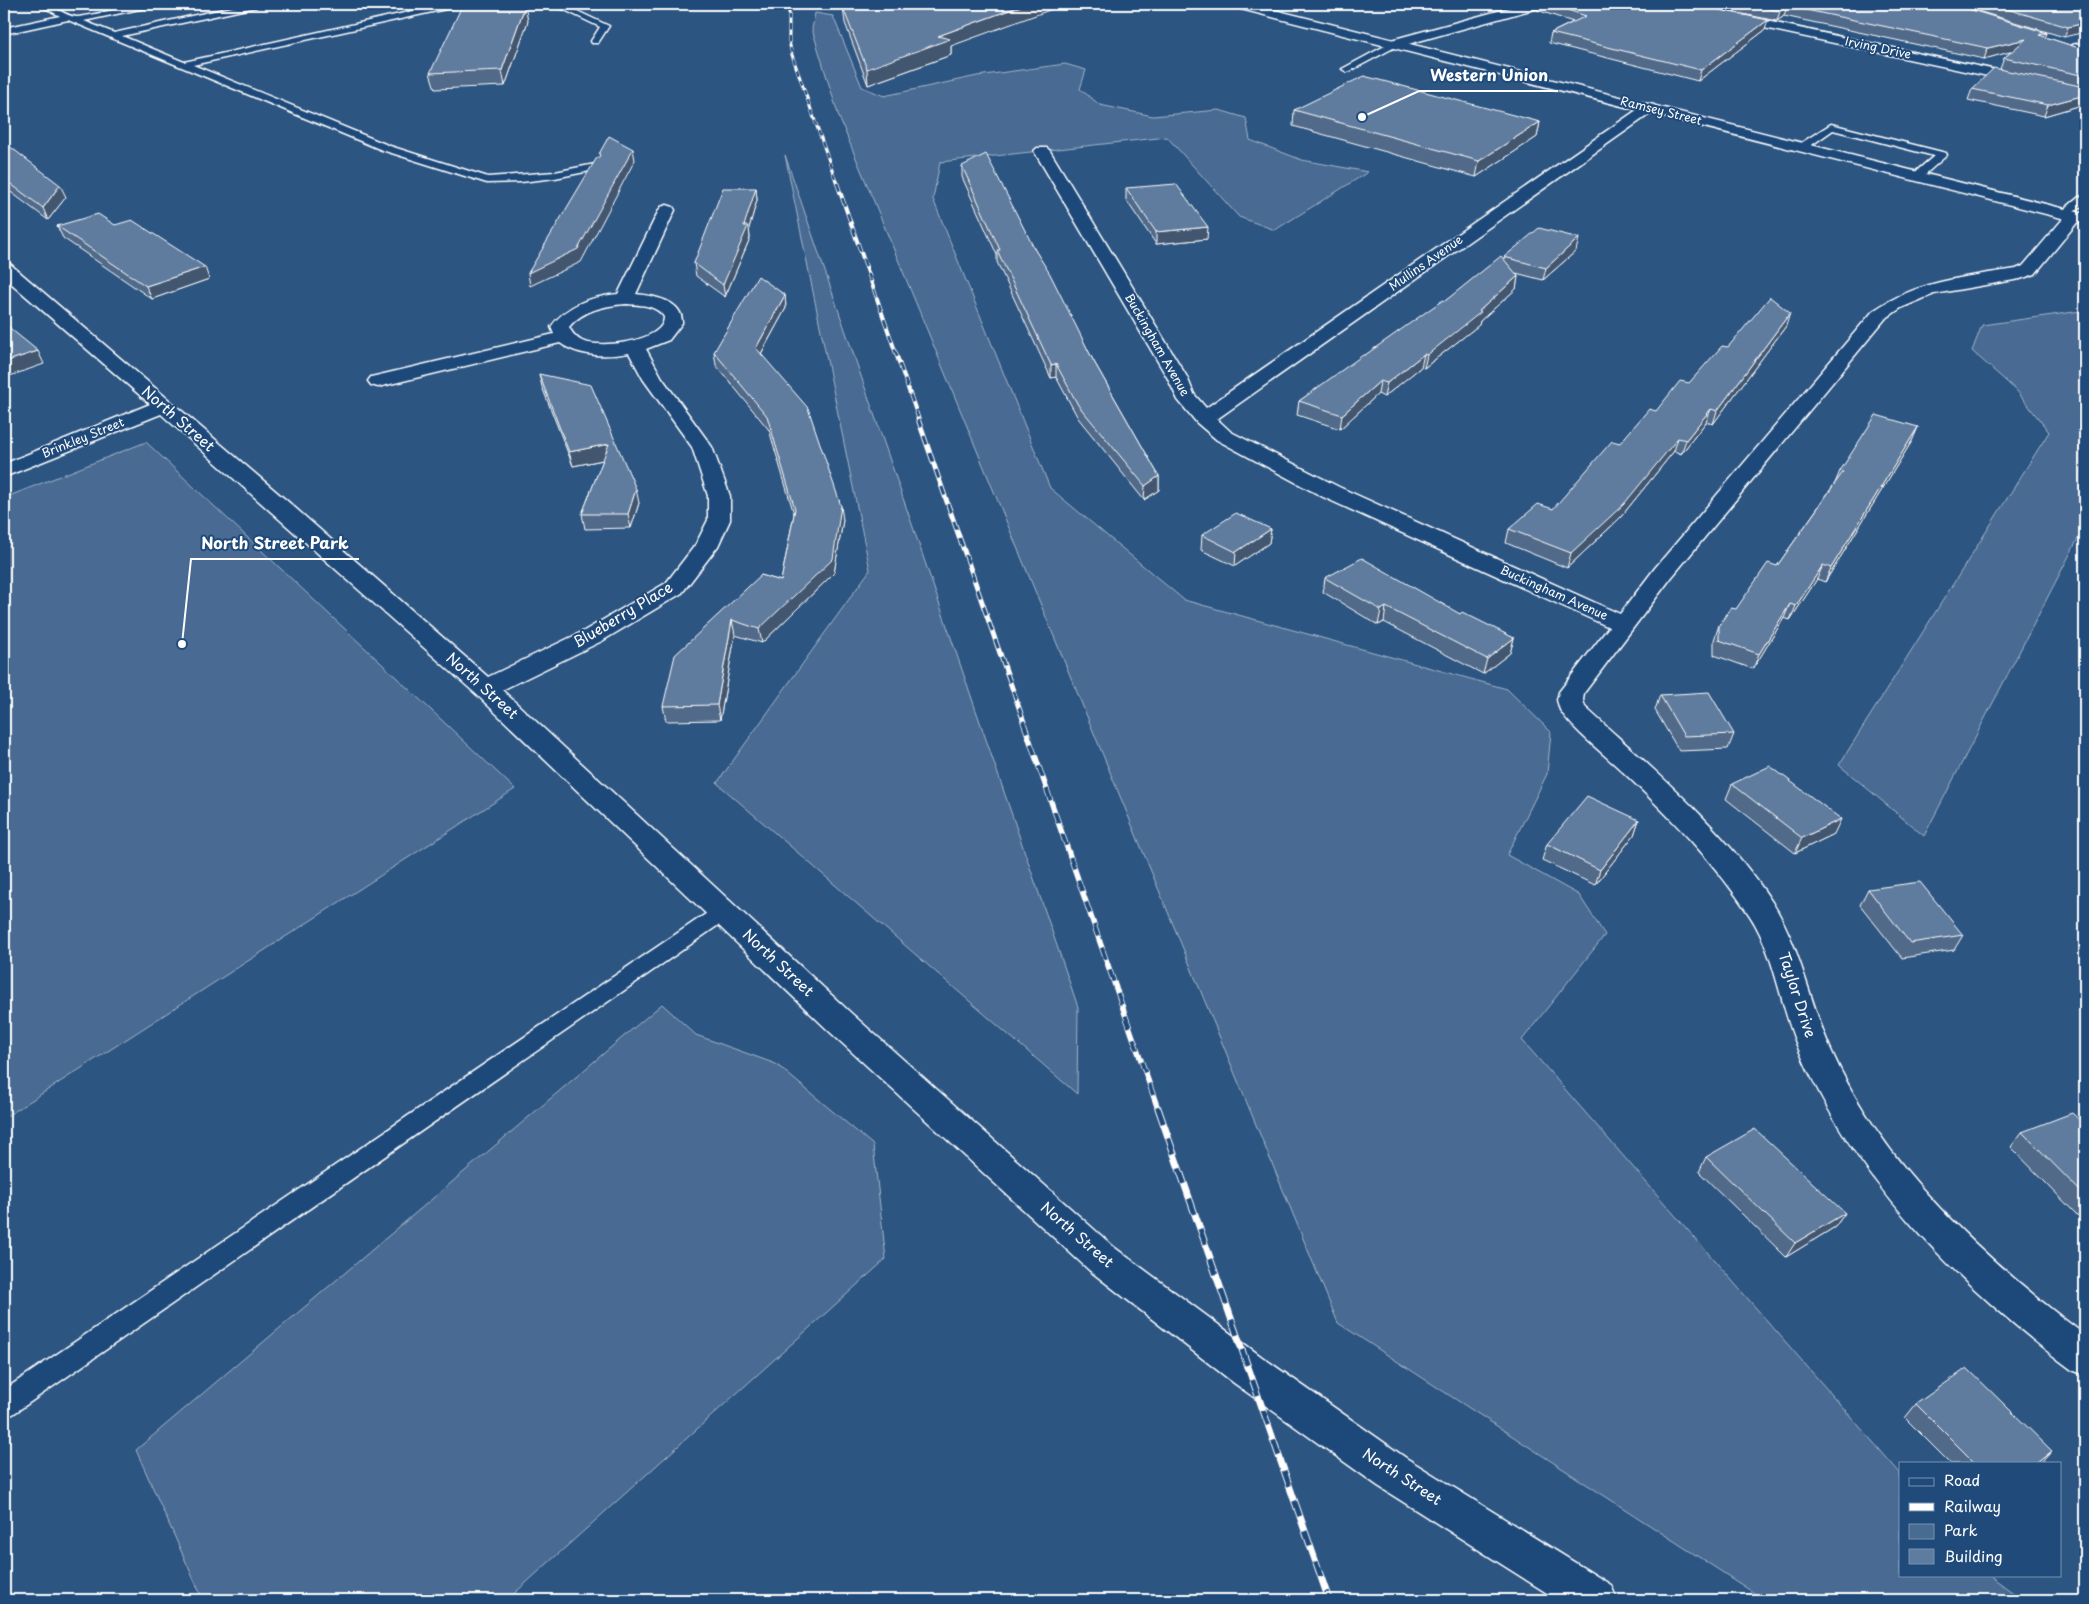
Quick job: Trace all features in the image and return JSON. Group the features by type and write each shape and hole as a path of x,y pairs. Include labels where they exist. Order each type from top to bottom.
{"street":[{"name":"Ramsey Street","path":"1237,4 1917,176 2077,212"},
{"path":"1396,43 1537,4"},
{"name":"Irving Drive","path":"1671,4 2085,93"},
{"name":"Mullins Avenue","path":"1204,419 1649,108"},
{"name":"Buckingham Avenue","path":"1042,151 1177,377 1185,396 1204,419 1224,436 1332,492 1623,624 1663,573 1880,316 1894,304 1913,294 1938,287 2020,274 2029,270 2077,212"},
{"path":"625,299 667,210"},
{"name":"North Street","path":"4,268 485,688 841,1023 1102,1259 1248,1370 1392,1472 1596,1600"},
{"path":"625,299 641,300 666,307 672,313 674,321 662,336 634,347 597,350 581,347 568,342 563,337 560,327 565,319 575,311 599,303 625,299"},
{"path":"378,381 563,337"},
{"name":"Blueberry Place","path":"485,688 593,636 674,588 707,546 719,520 719,496 702,447 653,379 634,347"},
{"name":"Brinkley Street","path":"4,470 163,406"},
{"name":"Taylor Drive","path":"1623,624 1572,692 1570,700 1573,710 1664,796 1732,870 1762,910 1784,954 1814,1048 1839,1101 1874,1156 1947,1240 2008,1298 2085,1357"}],"lane":[{"path":"42,4 72,19 180,65 386,148 487,180 555,175 595,167"},
{"path":"4,32 142,4"},
{"path":"112,36 256,4"},
{"path":"180,65 455,4"},
{"path":"556,4 605,26 595,41"},
{"path":"1347,69 1396,43"},
{"path":"1802,147 1831,127 1942,155 1917,176"},
{"path":"4,1405 723,912"}],"green space":[{"path":"815,13 833,16 862,87 884,96 977,76 1065,64 1086,70 1080,89 1100,105 1153,116 1219,110 1246,118 1250,140 1302,160 1368,172 1275,230 1239,217 1167,137 940,162 933,199 1050,488 1184,600 1507,689 1551,732 1547,774 1507,855 1579,895 1605,935 1522,1040 1899,1472 1899,1576 1990,1576 2023,1600 1765,1600 1338,1323 839,117 812,29"},
{"path":"785,155 1078,1007 1077,1094 717,783 870,570"},
{"path":"2085,311 2085,525 1924,836 1839,765 2049,432 2017,391 1972,351 1982,325"},
{"path":"146,442 515,789 4,1118 4,498"},
{"path":"662,1004 696,1035 776,1064 873,1145 886,1259 507,1600 203,1600 136,1450"}],"building":[{"path":"463,4 519,4 525,6 502,70 430,73"},
{"path":"861,4 1026,4 938,36 950,39 867,69 843,8 847,9"},
{"path":"1549,4 1691,4 1768,20 1701,70 1551,33 1586,16"},
{"path":"1744,4 1952,4 2047,33 2039,35 2085,50 2085,76 2004,58 2026,39 1988,48 1787,6 1780,11"},
{"path":"1990,4 2085,4 2085,23 2068,27"},
{"path":"1994,68 2085,87 2085,95 2048,105 1972,89"},
{"path":"1364,76 1540,122 1479,161 1294,110"},
{"path":"609,136 633,149 578,249 528,273 596,159 600,156 599,154"},
{"path":"4,142 60,185 43,208 4,179"},
{"path":"986,154 1093,360 1159,476 1145,486 1078,405 1056,364 1051,365 997,250 1000,250 962,166"},
{"path":"1176,184 1208,227 1156,232 1126,188"},
{"path":"723,188 756,188 744,226 748,226 723,285 694,263"},
{"path":"98,214 115,225 132,220 205,267 146,286 57,226"},
{"path":"1539,228 1579,238 1546,268 1504,257"},
{"path":"1501,256 1518,276 1479,311 1481,312 1427,355 1424,354 1387,383 1380,381 1342,415 1299,401 1443,300 1445,301"},
{"path":"758,276 785,295 756,348 808,408 841,506 833,559 759,629 732,620 717,705 663,706 675,655 761,575 781,581 795,509 767,416 714,352"},
{"path":"1770,297 1790,313 1717,411 1711,409 1686,440 1678,438 1624,504 1571,553 1509,529 1538,504 1553,509 1612,441 1620,443 1649,409 1656,411 1680,381 1689,383 1722,346 1728,347"},
{"path":"4,321 12,330 38,351 4,362"},
{"path":"539,374 591,385 636,489 628,514 582,514 609,444 569,452"},
{"path":"1876,415 1918,427 1831,568 1823,565 1796,606 1790,604 1759,654 1719,640 1719,625 1731,608 1736,609 1768,563 1777,566 1843,472 1840,471"},
{"path":"1236,513 1271,529 1236,552 1202,535"},
{"path":"1362,558 1460,614 1462,612 1514,638 1487,659 1386,607 1381,610 1325,578"},
{"path":"1709,692 1734,734 1684,736 1660,695"},
{"path":"1770,766 1841,819 1802,838 1732,784"},
{"path":"1587,796 1639,820 1600,870 1547,844"},
{"path":"1920,882 1963,935 1910,943 1868,889"},
{"path":"2072,1113 2085,1125 2085,1196 2022,1132"},
{"path":"1755,1129 1845,1213 1795,1243 1706,1157"},
{"path":"1967,1368 2052,1451 2038,1462 1974,1462 1916,1404"}],"railway":[{"path":"789,4 789,41 792,55 837,184"},
{"path":"837,183 919,420"},
{"path":"918,419 1024,722"},
{"path":"1023,721 1158,1109"},
{"path":"1158,1108 1329,1600"}],"place":[{"name":"Western Union","path":"1362,117"},
{"name":"North Street Park","path":"182,644"}]}
